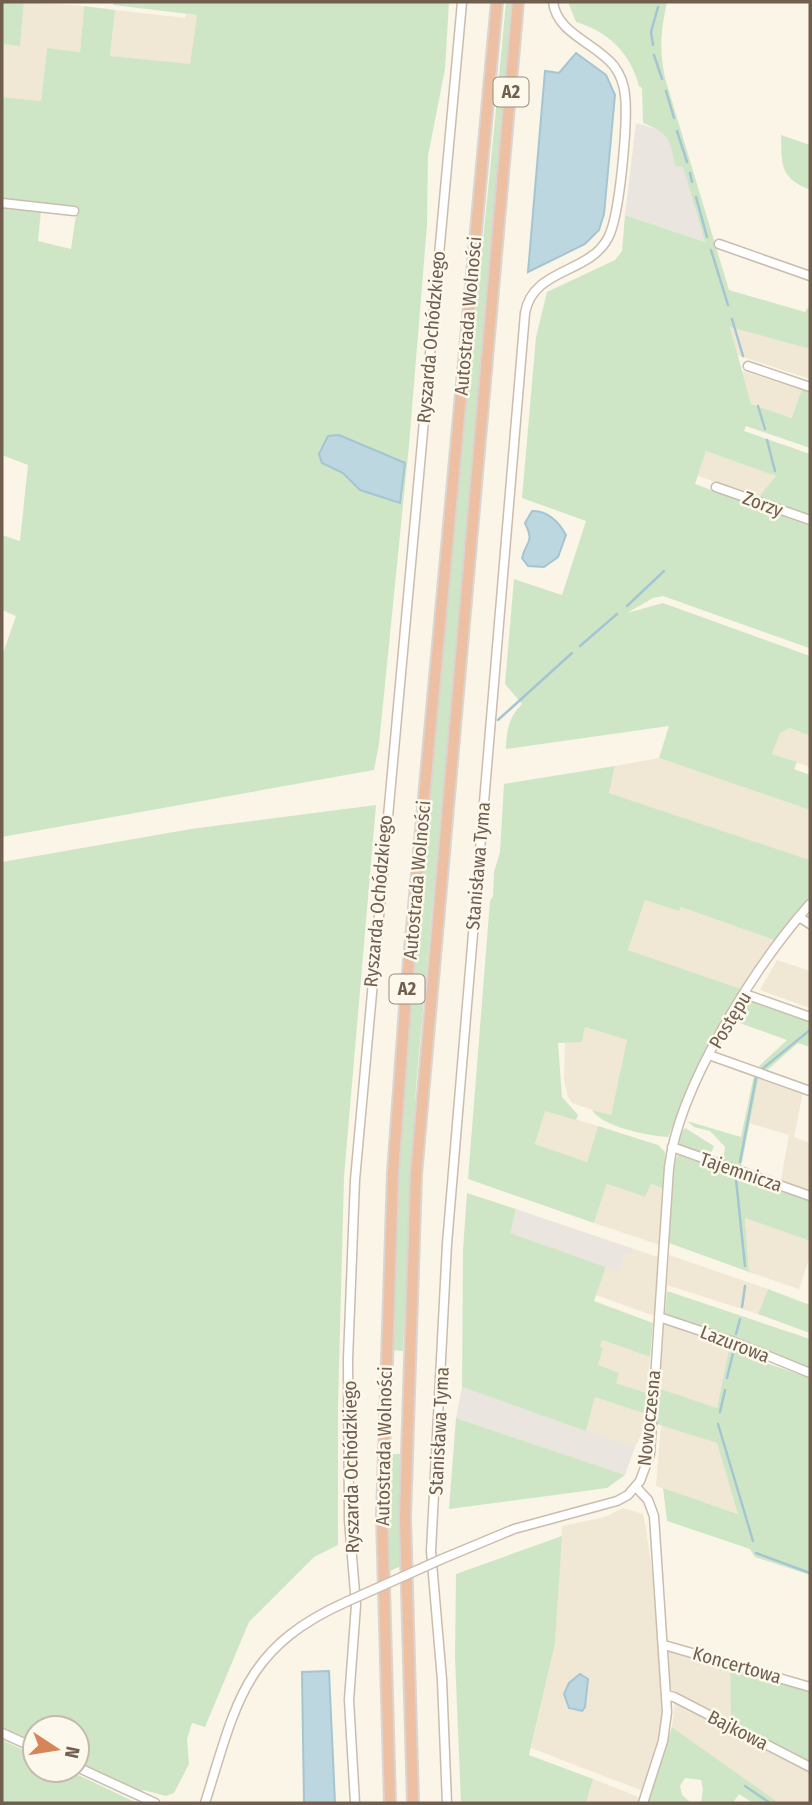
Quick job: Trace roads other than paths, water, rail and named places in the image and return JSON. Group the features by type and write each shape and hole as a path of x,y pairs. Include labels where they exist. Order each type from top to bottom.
{"highway":[{"name":"Autostrada Wolności","path":"390,1803 382,1516 393,1173 409,966 497,2"},
{"name":"Autostrada Wolności","path":"413,1803 405,1517 415,1175 518,2"}],"street":[{"name":"Ryszarda Ochódzkiego","path":"355,1803 349,1700 356,1605 349,1520 348,1359 355,1180 462,2"},
{"name":"Stanisława Tyma","path":"447,1803 441,1657 431,1551 453,1159 525,313 528,299 541,283 593,255 610,234 615,215 625,117 625,90 615,68 559,20 553,2"},
{"path":"2,203 74,211"},
{"path":"719,244 810,275"},
{"path":"748,366 810,387"},
{"name":"Zorzy","path":"716,487 810,520"},
{"name":"Postępu","path":"671,1147 690,1090 709,1055 745,994 810,904"},
{"path":"799,918 810,924"},
{"path":"745,994 810,1017"},
{"path":"709,1055 810,1091"},
{"name":"Tajemnicza","path":"671,1147 810,1196"},
{"name":"Nowoczesna","path":"643,1803 663,1741 666,1695 654,1516 648,1500 636,1487 646,1470 650,1454 671,1147"},
{"name":"Lazurowa","path":"659,1317 734,1342 810,1373"},
{"path":"205,1803 235,1707 257,1666 289,1633 346,1602 442,1559 514,1529 607,1506 636,1487"},
{"name":"Koncertowa","path":"664,1645 810,1687"},
{"name":"Bajkowa","path":"666,1695 674,1696 810,1767"},
{"path":"2,1733 21,1742"},
{"path":"91,1773 155,1803"}],"water":[{"path":"576,53 606,75 615,95 604,214 599,230 585,244 528,272 545,71 559,73"},
{"path":"339,435 405,463 400,503 360,490 343,473 322,463 319,454 328,436"},
{"path":"532,511 543,512 552,518 566,535 558,557 544,567 528,566 522,558 530,539 525,523"},
{"path":"329,1671 335,1803 304,1803 302,1672"},
{"path":"580,1674 588,1679 585,1707 582,1711 569,1708 564,1694 569,1683"}],"waterway":[{"path":"653,45 651,32 658,7"},
{"path":"654,55 662,79"},
{"path":"666,91 674,118"},
{"path":"677,131 687,162"},
{"path":"690,173 692,182"},
{"path":"696,197 707,237"},
{"path":"711,250 728,305"},
{"path":"732,319 743,356"},
{"path":"758,406 765,429"},
{"path":"767,440 775,471"},
{"path":"627,606 664,571"},
{"path":"580,646 617,614"},
{"path":"498,720 572,653"},
{"path":"762,1069 810,1030"},
{"path":"740,1162 756,1078"},
{"path":"736,1179 745,1266"},
{"path":"742,1307 745,1286"},
{"path":"736,1334 740,1319"},
{"path":"727,1378 734,1349"},
{"path":"720,1412 725,1390"},
{"path":"718,1424 753,1541"},
{"path":"756,1553 810,1573"},
{"path":"745,1786 770,1803"}]}
